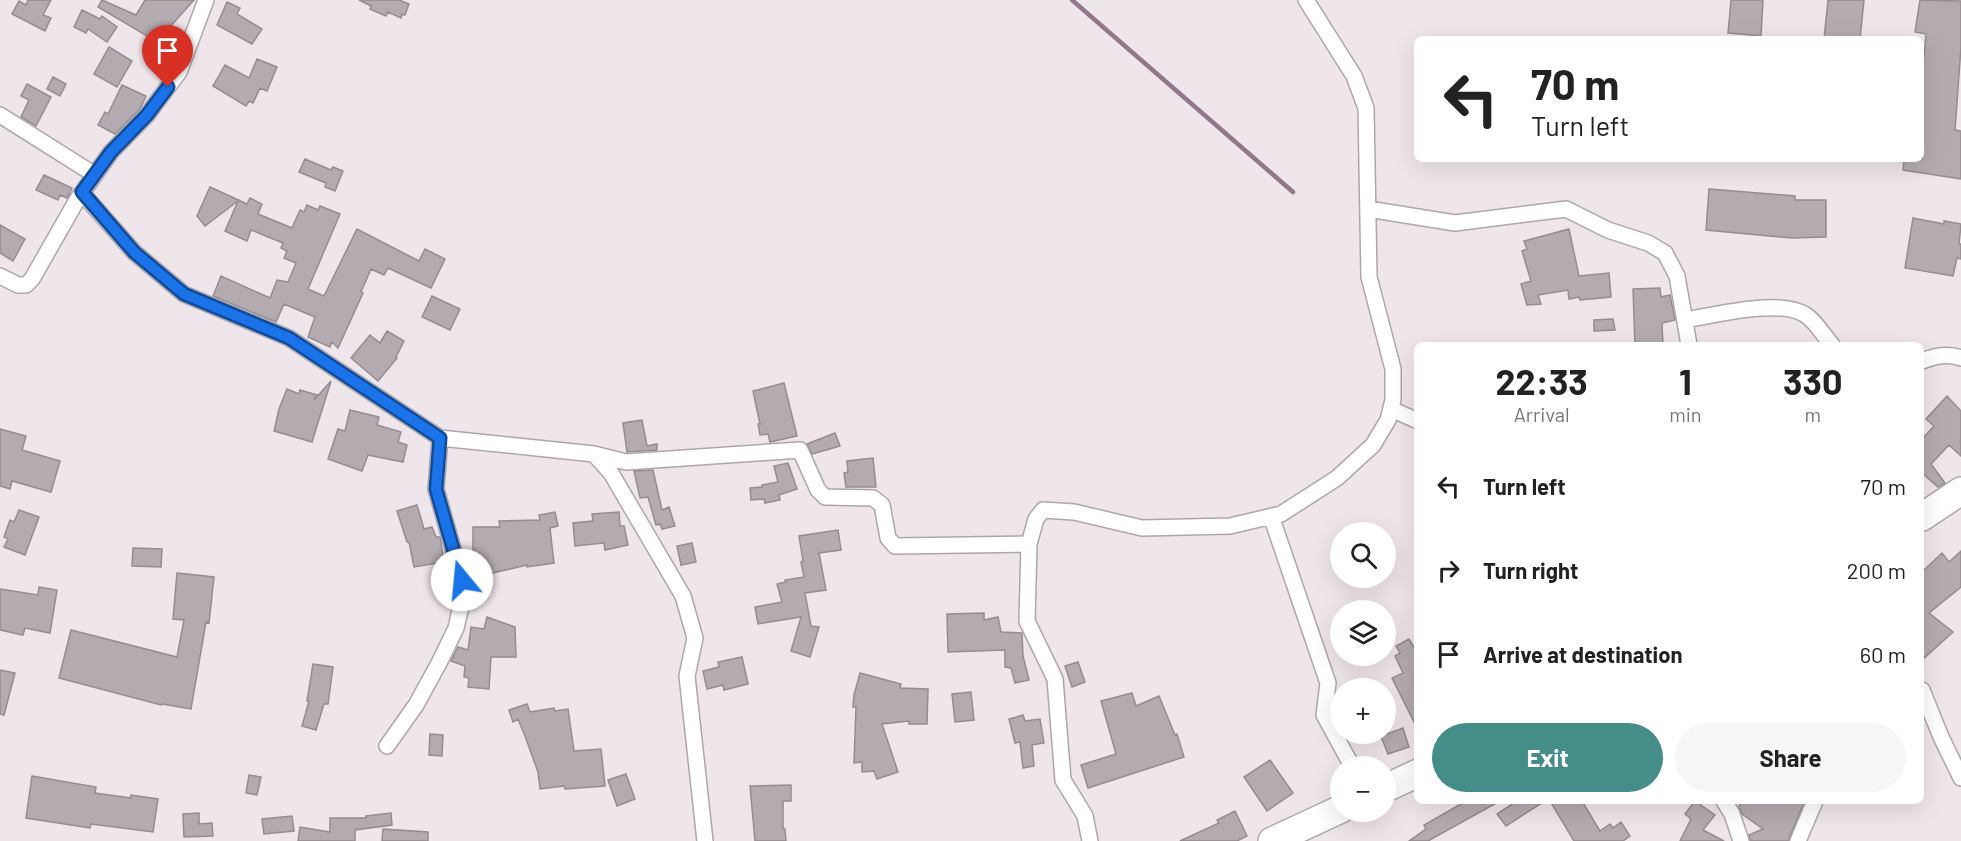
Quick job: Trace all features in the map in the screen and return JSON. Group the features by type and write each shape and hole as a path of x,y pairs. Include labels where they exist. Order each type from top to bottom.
{"highway":[{"path":"1924,516 1961,491"},
{"path":"1396,783 1414,775"},
{"path":"1272,841 1330,814"}],"street":[{"path":"0,276 18,285 26,285 32,279 82,192 111,152 147,115 179,72 206,0"},
{"path":"1090,841 1085,816 1063,780 1055,679 1027,621 1029,544 1036,519 1043,510 1074,512 1142,528 1230,526 1281,514 1337,478 1372,445 1388,420 1391,409 1393,369 1369,278 1366,108 1354,76 1306,0"},
{"path":"0,115 95,175"},
{"path":"82,192 134,252 184,294 289,338 440,438 594,454 626,462 800,450 818,490 825,497 873,498 882,505 888,538 895,546 1029,544"},
{"path":"1368,209 1455,223 1566,209 1608,230 1648,243 1665,253 1677,276 1689,342"},
{"path":"1685,320 1741,310 1789,308 1806,315 1829,342"},
{"path":"1924,360 1935,356 1953,355 1961,358"},
{"path":"1391,409 1414,419"},
{"path":"387,747 416,705 439,663 456,628 461,606 462,580 436,489 440,438"},
{"path":"594,454 611,473 683,596 695,638 687,676 705,841"},
{"path":"1271,516 1328,683 1324,715 1347,756"},
{"path":"1924,695 1961,777"},
{"path":"1726,804 1732,814 1741,841"},
{"path":"1798,841 1814,804"}],"building":[{"path":"28,0 51,0 43,15 51,18 45,31 12,14 19,1 26,5"},
{"path":"102,0 136,15 145,0 194,0 168,29 179,34 167,59 145,48 149,37 98,7"},
{"path":"359,0 399,0 409,4 405,15 402,14 401,18 388,12 386,16 370,9 371,6"},
{"path":"1731,0 1763,0 1761,36 1728,33"},
{"path":"1828,0 1864,0 1860,36 1824,36"},
{"path":"1920,0 1961,1 1961,47 1955,130 1961,131 1961,179 1903,170 1904,162 1924,162 1926,34 1915,32"},
{"path":"227,2 240,8 237,14 262,29 252,44 217,25"},
{"path":"82,10 100,19 102,16 117,27 107,42 88,29 86,33 74,27"},
{"path":"109,47 132,61 117,87 94,74"},
{"path":"257,59 277,67 267,91 260,88 253,103 249,101 246,106 213,86 225,65 249,78"},
{"path":"53,77 66,84 60,96 47,89"},
{"path":"27,84 51,97 36,126 21,117 29,100 21,96"},
{"path":"122,85 146,96 140,109 115,134 98,125 105,112 108,114"},
{"path":"305,159 331,170 333,167 343,171 335,191 325,187 326,183 299,172"},
{"path":"44,175 72,188 67,198 60,195 58,200 36,190"},
{"path":"210,187 247,204 250,198 262,204 258,214 292,228 300,210 304,212 307,205 318,210 320,206 340,214 308,289 324,296 357,229 419,261 425,249 445,259 431,288 388,268 384,275 371,269 361,292 363,293 338,348 332,342 330,347 308,337 315,317 284,304 276,322 213,296 221,276 270,298 277,280 288,282 296,263 284,258 287,251 281,248 283,243 251,230 247,241 225,231 238,201 205,226 197,216"},
{"path":"1709,189 1795,196 1795,200 1826,200 1826,237 1792,238 1706,230"},
{"path":"1913,218 1944,224 1944,221 1961,224 1959,244 1961,244 1961,259 1957,258 1953,276 1905,268"},
{"path":"0,225 25,239 13,261 0,253"},
{"path":"1569,229 1579,276 1609,273 1611,297 1569,299 1568,290 1538,295 1541,304 1527,305 1521,284 1531,281 1522,251 1527,249 1524,241"},
{"path":"1660,288 1661,297 1670,295 1675,320 1662,323 1663,342 1635,342 1633,289"},
{"path":"432,296 460,309 450,330 422,317"},
{"path":"1613,319 1615,330 1594,331 1594,320"},
{"path":"387,331 404,341 397,358 378,381 351,358 370,335 380,343"},
{"path":"331,381 312,442 274,431 287,389 299,394 300,390 317,395 314,400"},
{"path":"784,383 797,436 770,442 768,434 760,435 753,391"},
{"path":"1947,396 1961,411 1961,456 1949,445 1931,464 1945,483 1938,487 1924,475 1924,437 1934,426 1926,419"},
{"path":"350,410 379,417 377,425 401,432 398,442 407,445 403,462 368,455 362,471 328,459 338,429 345,431"},
{"path":"642,420 647,446 657,444 657,450 627,452 623,423"},
{"path":"0,429 26,436 22,450 60,461 51,492 12,481 10,489 0,486"},
{"path":"835,433 840,446 812,454 807,444"},
{"path":"873,458 876,487 846,487 844,473 848,472 847,461"},
{"path":"788,463 797,489 779,495 780,500 765,503 764,499 751,500 750,488 778,482 774,466"},
{"path":"653,470 662,510 669,507 675,526 662,529 660,524 656,525 648,497 640,498 634,471"},
{"path":"417,505 424,529 432,527 436,537 440,537 444,562 414,567 409,542 407,542 397,511"},
{"path":"19,510 39,517 25,555 4,547 8,539 4,537 10,520 14,522"},
{"path":"555,512 558,526 550,528 554,563 527,567 527,565 488,574 485,559 473,559 473,527 500,527 499,521 540,520 539,515"},
{"path":"619,512 620,526 624,526 628,545 605,550 604,543 575,546 573,523 593,521 592,514"},
{"path":"838,530 841,550 819,553 826,590 805,593 811,626 819,627 810,657 791,651 801,617 758,624 755,607 782,602 777,584 786,582 785,580 804,577 799,536"},
{"path":"692,543 696,562 681,565 677,546"},
{"path":"133,548 162,549 161,567 132,566"},
{"path":"1961,551 1961,587 1929,613 1953,632 1924,658 1924,570 1942,553 1949,562"},
{"path":"177,573 214,577 209,623 206,622 191,709 161,705 59,678 71,630 177,657 184,620 173,619"},
{"path":"39,587 57,590 50,633 25,628 23,635 0,630 0,589 38,595"},
{"path":"984,613 984,620 998,617 1001,632 1022,633 1023,656 1029,680 1015,683 1011,668 1005,667 1005,650 948,652 947,614"},
{"path":"487,617 515,627 516,657 491,657 489,689 468,687 469,678 464,677 465,666 451,661 458,647 468,650 471,627 484,629"},
{"path":"1409,639 1414,647 1414,722 1396,686 1396,678 1392,678 1403,673 1396,658 1400,653 1396,646"},
{"path":"742,657 748,684 724,690 723,685 707,689 703,671 719,667 718,662"},
{"path":"1078,662 1085,682 1072,687 1065,666"},
{"path":"313,664 333,667 328,704 324,704 316,730 302,726 309,701 307,701"},
{"path":"0,670 15,673 4,715 0,714"},
{"path":"860,673 901,684 900,688 928,689 927,724 909,724 909,721 882,724 898,772 877,779 874,771 862,772 862,762 854,763 856,707 853,707"},
{"path":"971,692 974,720 955,722 952,694"},
{"path":"1132,693 1136,706 1159,696 1175,735 1177,734 1184,757 1088,788 1081,765 1116,754 1101,701"},
{"path":"527,704 530,712 554,708 555,711 568,709 574,751 601,749 605,786 565,789 564,786 540,789 538,772 525,736 518,719 513,722 509,710"},
{"path":"1023,715 1025,721 1040,719 1044,743 1032,745 1034,766 1023,768 1020,742 1015,743 1009,719"},
{"path":"1403,728 1409,747 1388,754 1384,744 1396,744 1396,731"},
{"path":"430,734 443,735 442,756 429,755"},
{"path":"1270,760 1293,793 1267,811 1244,777"},
{"path":"626,774 635,799 617,806 608,780"},
{"path":"249,775 261,777 257,795 246,793"},
{"path":"32,776 96,787 95,793 158,799 153,832 91,824 90,828 26,818"},
{"path":"791,785 791,801 783,801 783,829 785,829 786,841 755,841 750,786"},
{"path":"1461,804 1495,804 1428,841 1409,841 1426,829 1424,825"},
{"path":"1512,804 1540,804 1506,826 1497,814"},
{"path":"1552,804 1584,804 1600,831 1610,824 1613,828 1621,822 1630,836 1623,841 1574,841"},
{"path":"1693,804 1699,804 1715,815 1703,830 1724,841 1680,841 1691,819 1685,814"},
{"path":"1740,804 1803,804 1788,841 1751,841 1749,835 1763,829 1742,814"},
{"path":"1235,811 1247,836 1237,841 1180,841 1219,823 1217,820"},
{"path":"199,813 199,824 212,823 213,836 184,837 183,814"},
{"path":"391,813 392,825 355,830 355,841 298,841 300,827 330,832 330,818 366,818 366,816"},
{"path":"292,816 294,831 264,834 262,819"},
{"path":"383,829 428,832 428,841 382,841"}],"waterway":[{"path":"1072,0 1293,192"}],"route":[{"path":"168,87 147,115 111,152 82,192 134,252 184,294 289,338 440,438 436,489 462,580"}]}
